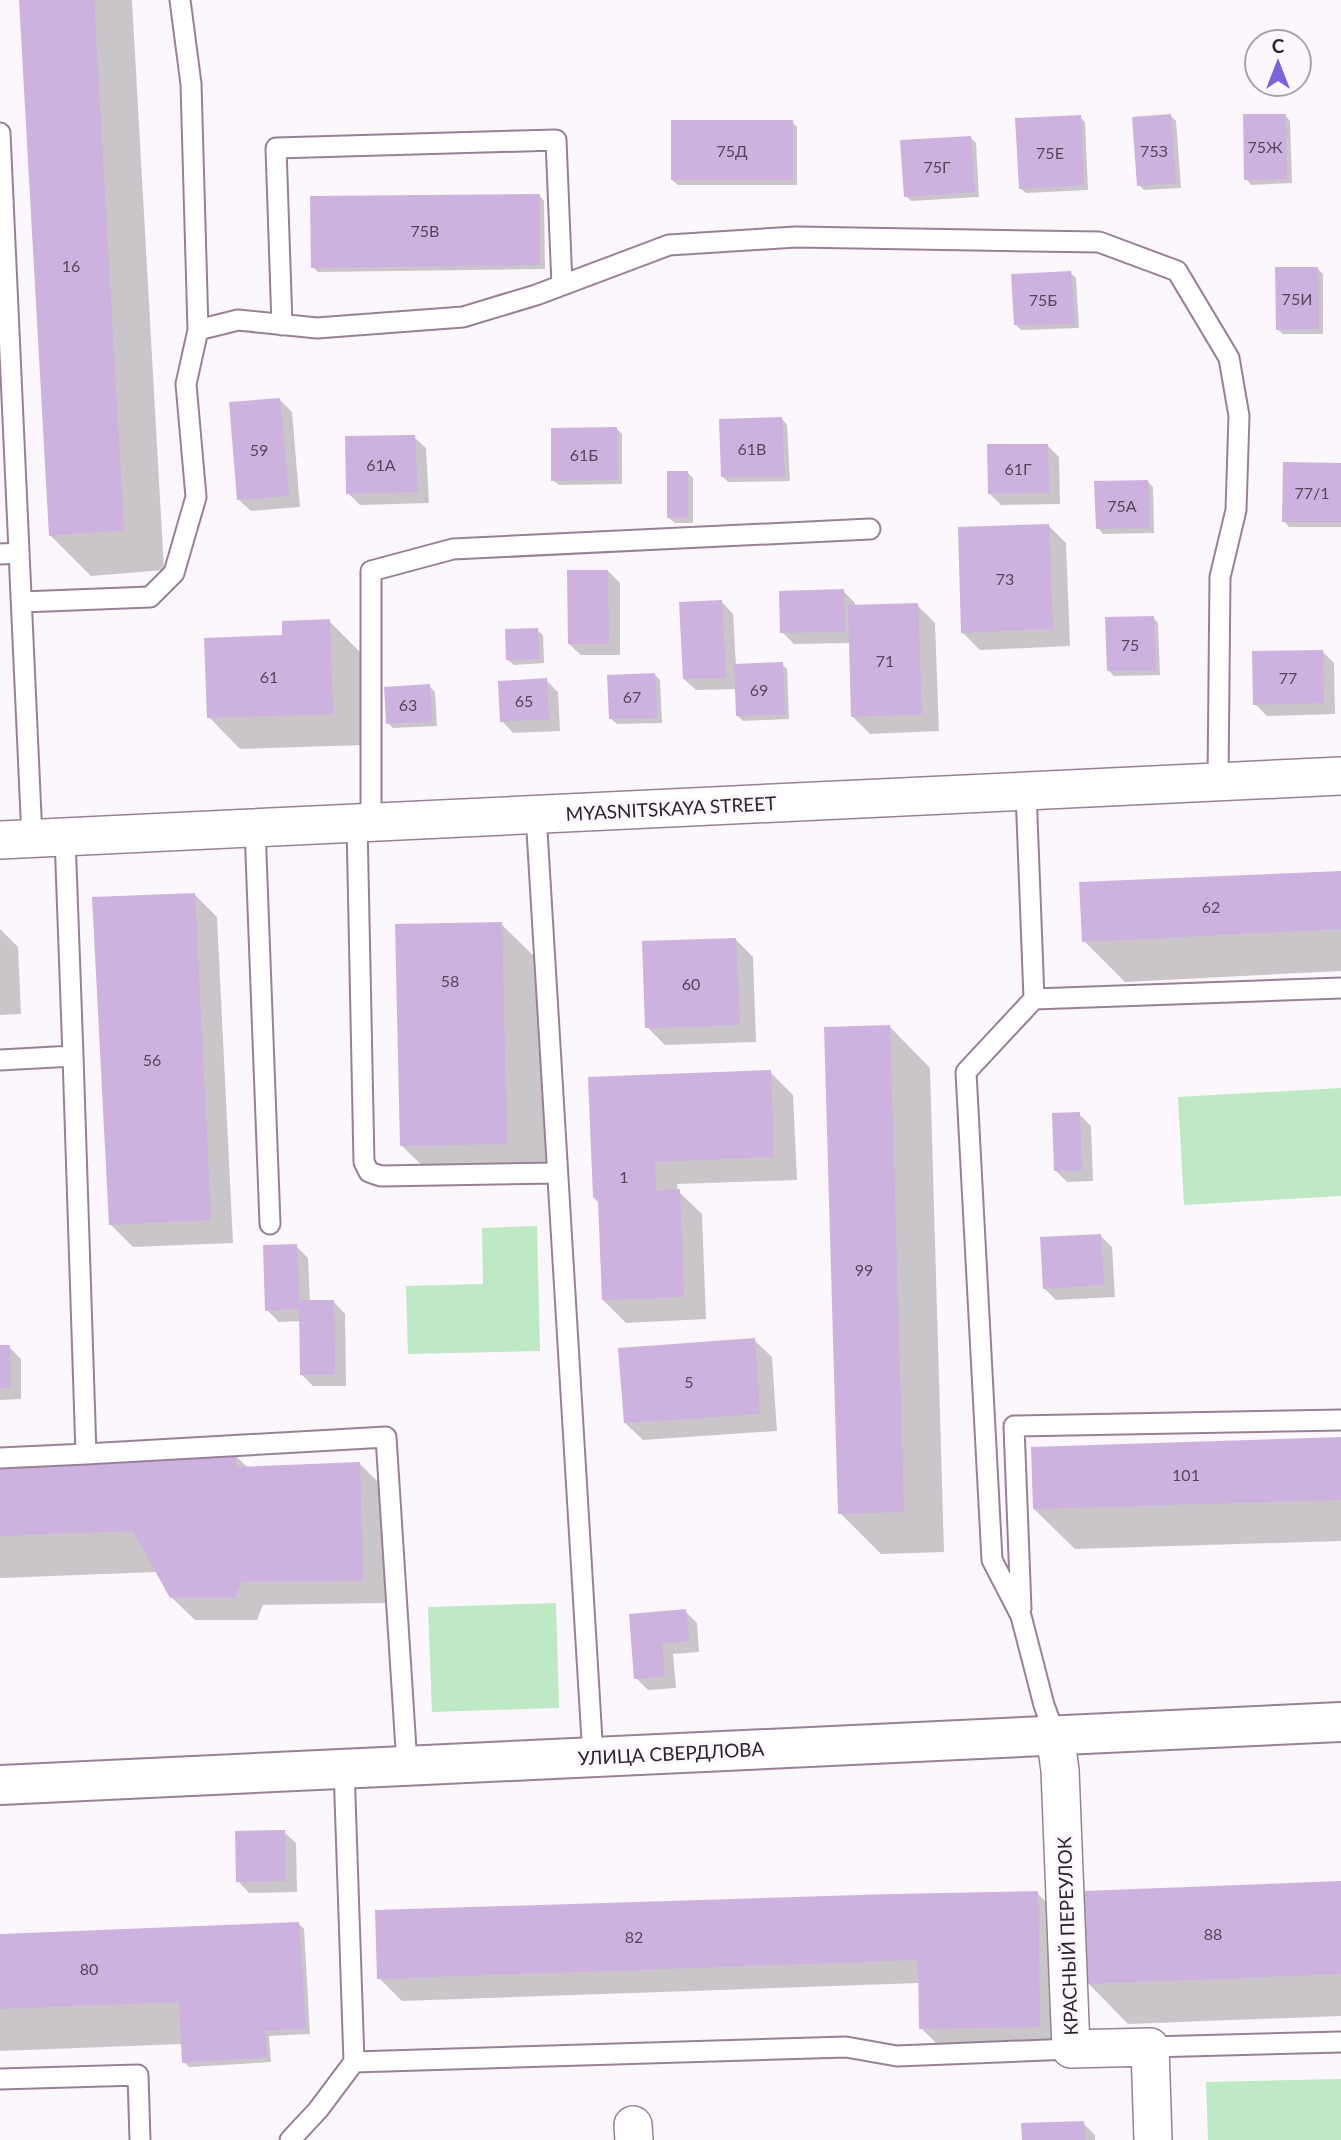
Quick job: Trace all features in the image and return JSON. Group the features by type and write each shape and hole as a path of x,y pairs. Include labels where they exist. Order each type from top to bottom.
{"street":[{"name":"MYASNITSKAYA STREET","path":"32,838 1341,776"},
{"name":"УЛИЦА СВЕРДЛОВА","path":"0,1785 1341,1722"},
{"name":"КРАСНЫЙ ПЕРЕУЛОК","path":"1055,1735 1060,1770 1071,2049 1150,2047"},
{"path":"1150,2047 1153,2140"}],"lane":[{"path":"22,603 150,597 174,573 196,497 186,384 198,330 191,84 180,0"},
{"path":"0,133 10,553 22,603 32,838 74,1056 86,1454"},
{"path":"282,325 276,148 556,140 562,285"},
{"path":"198,330 238,320 317,328 463,317 669,246 796,237 1099,242 1177,271 1229,358 1239,416 1236,510 1220,577 1218,782"},
{"path":"557,1173 381,1176 369,1172 364,1162 364,822 371,571 453,549 870,529"},
{"path":"1026,790 1034,999"},
{"path":"536,814 593,1757"},
{"path":"255,828 270,1224"},
{"path":"1021,1616 992,1560 966,1072 1034,999 1341,988"},
{"path":"0,1060 74,1056"},
{"path":"1055,1735 1044,1705 1021,1616 1014,1426 1341,1420"},
{"path":"0,1458 386,1437 407,1765"},
{"path":"290,2140 318,2110 354,2062 344,1768"},
{"path":"1150,2047 1341,2042"},
{"path":"354,2062 846,2047 897,2056 1071,2049"},
{"path":"0,2079 138,2075 140,2140"}],"green space":[{"path":"1341,1088 1341,1196 1184,1205 1178,1097"},
{"path":"537,1226 540,1351 408,1354 406,1286 483,1284 482,1228"},
{"path":"556,1603 559,1708 432,1712 428,1607"},
{"path":"1341,2079 1341,2140 1208,2140 1206,2082"}],"building":[{"path":"19,0 94,0 124,530 49,536"},
{"path":"1171,114 1176,183 1137,186 1132,117"},
{"path":"1243,114 1286,114 1287,179 1244,180"},
{"path":"1081,115 1084,185 1019,189 1015,118"},
{"path":"671,120 793,120 793,180 671,180"},
{"path":"971,136 975,192 904,197 900,140"},
{"path":"540,194 540,265 311,268 310,196"},
{"path":"1275,267 1318,267 1319,329 1276,330"},
{"path":"1071,271 1075,324 1014,325 1011,274"},
{"path":"280,398 289,496 237,500 229,402"},
{"path":"782,417 785,477 721,477 719,419"},
{"path":"617,427 618,480 551,481 551,428"},
{"path":"415,435 418,492 346,494 345,436"},
{"path":"987,444 1048,444 1049,493 988,494"},
{"path":"1283,462 1341,463 1341,522 1282,522"},
{"path":"667,471 688,471 688,518 667,518"},
{"path":"1148,480 1150,528 1096,529 1094,481"},
{"path":"1049,524 1053,629 961,633 958,527"},
{"path":"567,570 608,570 609,644 568,644"},
{"path":"844,589 845,632 780,633 779,591"},
{"path":"722,600 726,678 683,679 679,602"},
{"path":"918,603 922,714 851,717 848,605"},
{"path":"1154,616 1156,671 1107,671 1105,617"},
{"path":"330,619 333,714 207,718 204,638 282,635 282,621"},
{"path":"538,628 539,659 506,660 505,629"},
{"path":"1323,650 1324,703 1253,705 1252,651"},
{"path":"783,662 785,714 736,716 734,664"},
{"path":"655,673 658,718 609,719 607,675"},
{"path":"547,678 549,719 500,722 498,681"},
{"path":"430,684 432,721 386,724 384,687"},
{"path":"1341,871 1341,929 1082,942 1079,882"},
{"path":"195,893 211,1220 109,1225 92,897"},
{"path":"502,922 507,1144 400,1146 395,924"},
{"path":"736,938 740,1025 645,1028 642,941"},
{"path":"890,1025 904,1512 838,1514 824,1027"},
{"path":"771,1070 774,1157 655,1162 656,1191 680,1189 684,1297 602,1300 598,1202 593,1197 588,1077"},
{"path":"1080,1112 1082,1170 1054,1171 1052,1113"},
{"path":"1101,1234 1104,1285 1043,1289 1040,1237"},
{"path":"297,1244 299,1300 334,1300 335,1375 300,1375 299,1309 265,1311 263,1245"},
{"path":"755,1338 760,1414 624,1423 618,1348"},
{"path":"0,1345 10,1345 10,1388 0,1388"},
{"path":"1341,1437 1341,1500 1033,1509 1031,1447"},
{"path":"159,1450 235,1453 236,1467 360,1462 363,1581 241,1582 235,1598 170,1598 133,1531 0,1536 0,1469 127,1463"},
{"path":"686,1609 689,1641 662,1643 665,1677 634,1679 629,1614"},
{"path":"285,1830 286,1881 236,1882 235,1831"},
{"path":"1341,1881 1341,1974 1086,1984 1083,1891"},
{"path":"1038,1891 1040,2027 919,2029 918,1960 377,1979 375,1910"},
{"path":"299,1922 306,2029 265,2031 267,2057 182,2063 179,2002 0,2009 0,1934"},
{"path":"1084,2121 1085,2140 1022,2140 1021,2123"}]}
